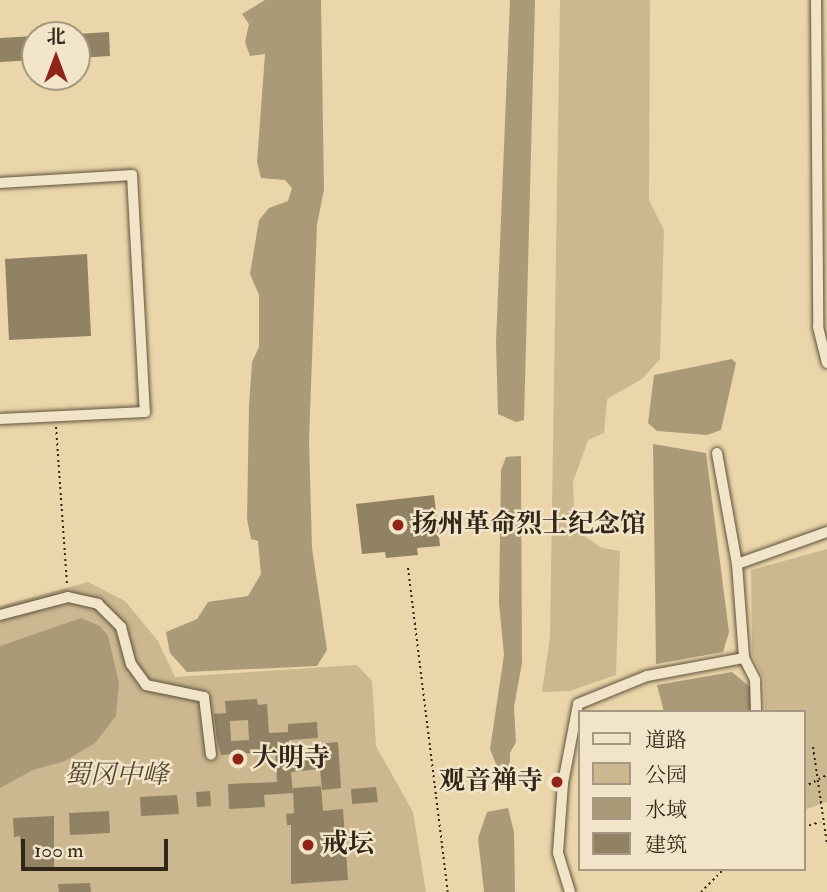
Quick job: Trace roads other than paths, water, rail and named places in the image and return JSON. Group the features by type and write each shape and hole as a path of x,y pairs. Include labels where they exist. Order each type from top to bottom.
{"street":[{"path":"816,0 822,327 827,363"},
{"path":"0,183 132,175 145,412 0,419"},
{"path":"717,453 737,564 744,658 755,680 756,710"},
{"path":"737,564 827,532"},
{"path":"0,615 68,597 91,600 117,621 131,664 146,685 204,698 211,755"},
{"path":"570,892 558,853 563,783 578,704 647,676 744,658"}],"water":[{"path":"265,0 321,0 324,190 317,224 309,440 312,548 327,650 317,666 187,672 170,653 166,632 197,619 208,602 248,596 261,574 258,541 251,539 247,519 252,362 259,347 259,295 250,274 259,220 269,208 288,201 292,188 285,180 261,178 257,162 265,54 250,56 245,42 249,24 242,14"},
{"path":"510,0 535,0 524,420 516,422 498,414 496,342"},
{"path":"732,359 736,363 721,430 707,435 657,431 648,423 654,375"},
{"path":"653,444 706,453 729,632 723,652 656,664"},
{"path":"521,456 522,663 514,707 516,742 510,753 510,770 499,772 490,749 504,655 499,603 501,470 506,457"},
{"path":"81,618 100,626 108,636 119,683 116,716 95,743 65,761 33,770 0,788 0,646"},
{"path":"732,672 750,687 750,710 663,710 657,685"},
{"path":"508,808 514,832 515,892 484,892 478,838 487,812"}],"place":[{"name":"扬州革命烈士纪念馆","path":"398,525"},
{"name":"大明寺","path":"238,759"},
{"name":"观音禅寺","path":"557,782"},
{"name":"戒坛","path":"308,845"}],"park label":[{"name":"蜀冈中峰","path":"116,776"}]}
